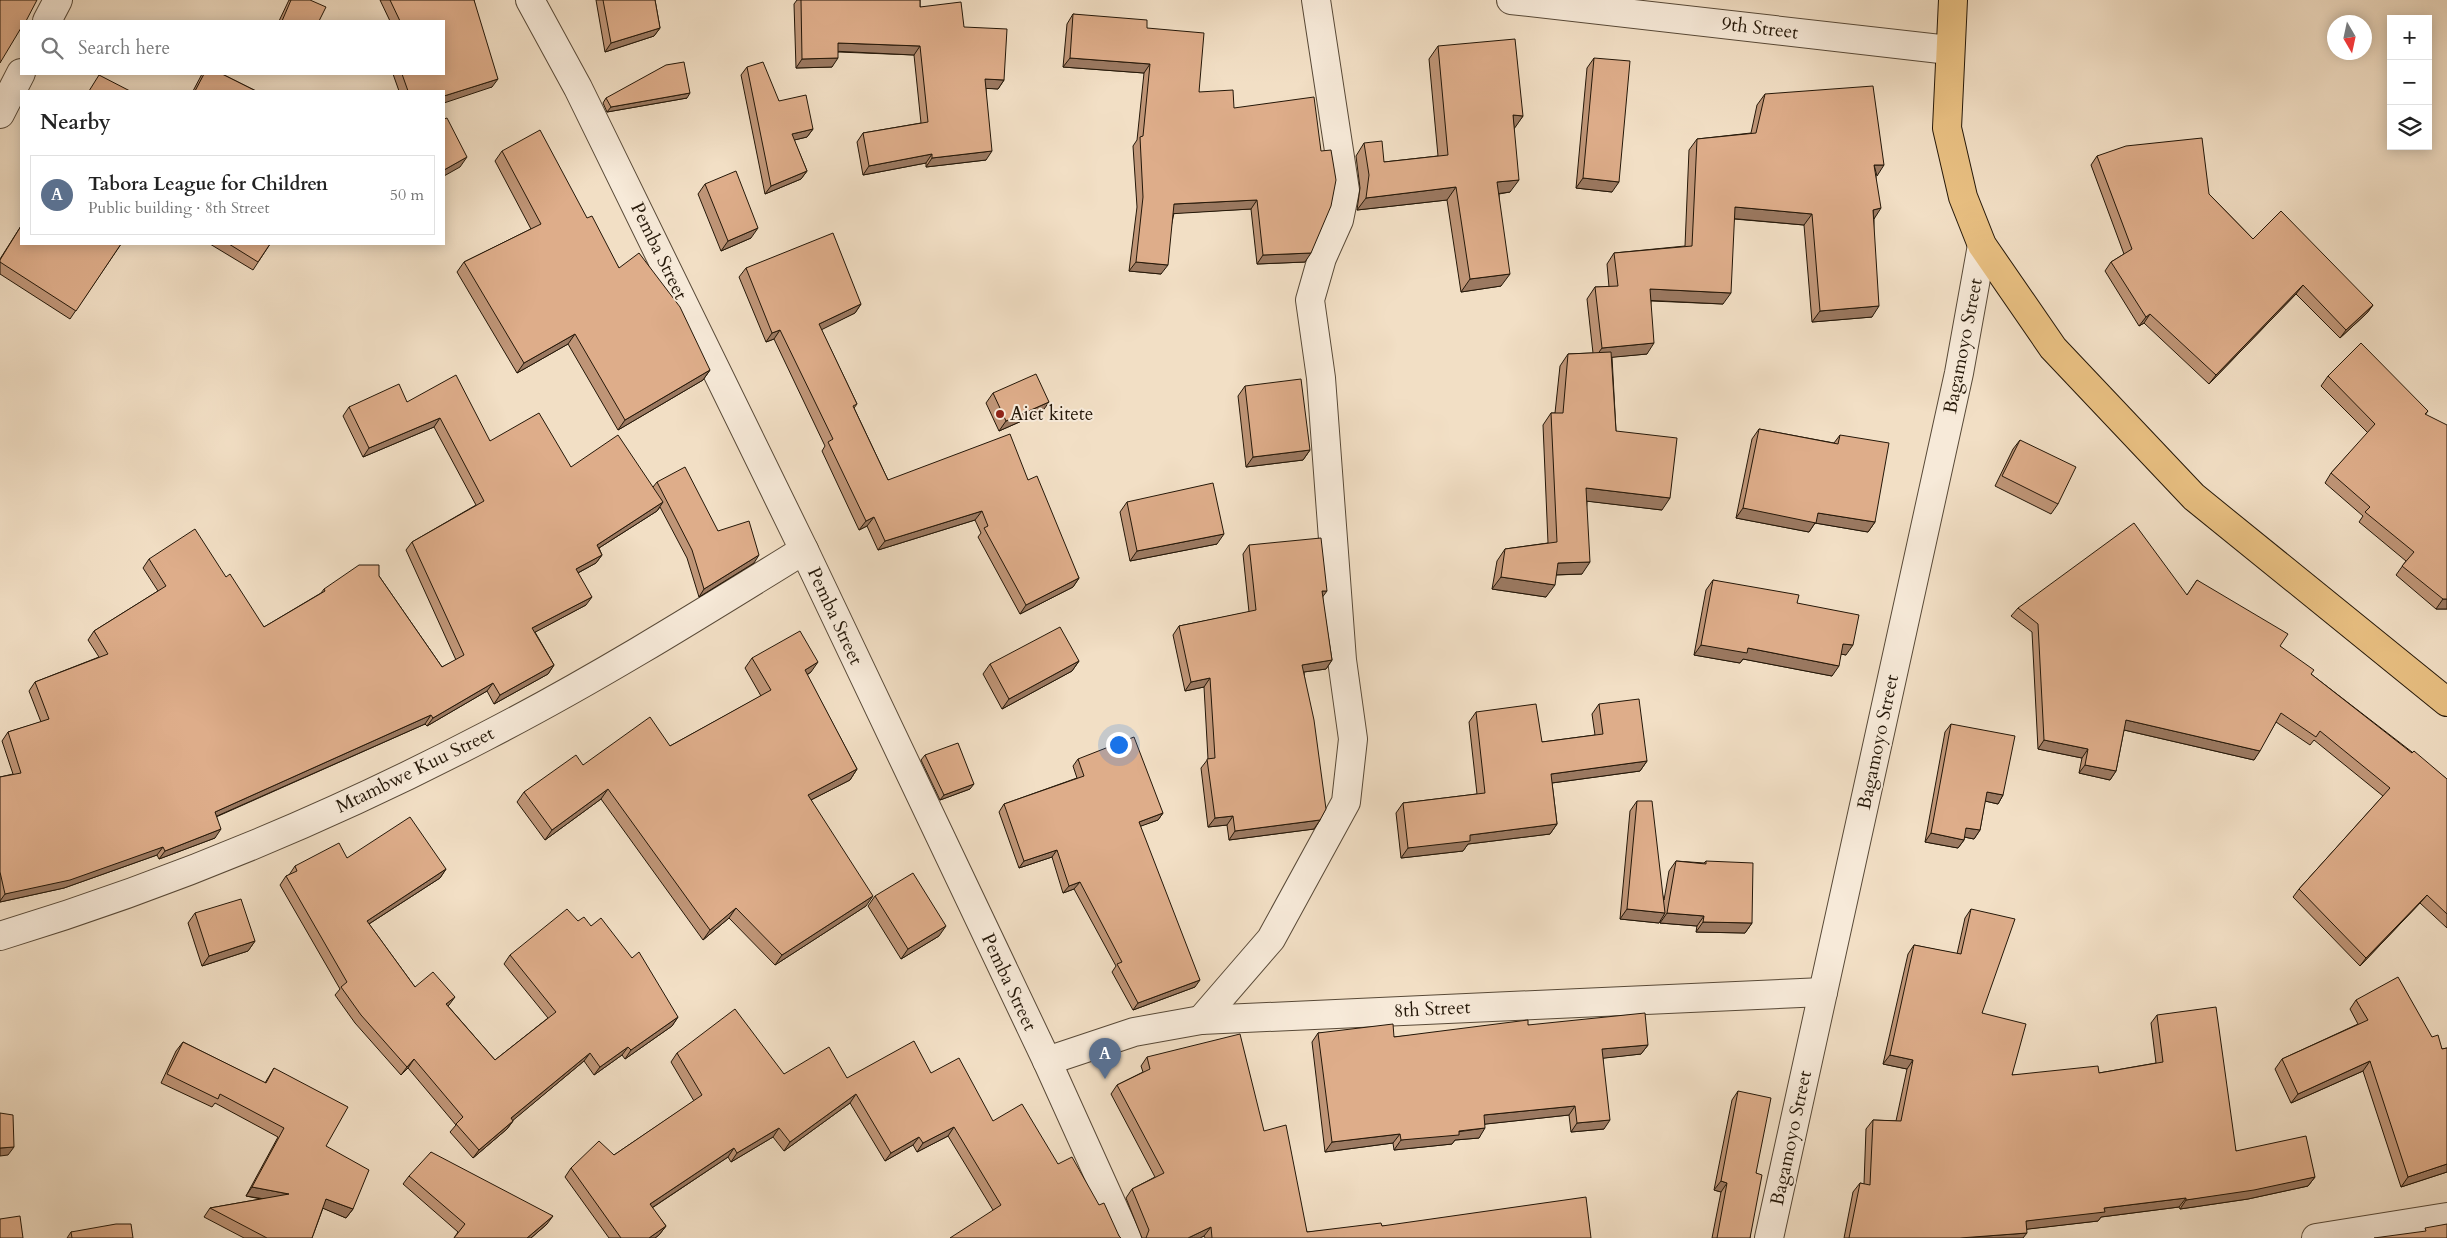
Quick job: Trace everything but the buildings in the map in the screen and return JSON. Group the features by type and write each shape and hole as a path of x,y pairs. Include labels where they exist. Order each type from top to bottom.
{"highway":[{"path":"1953,0 1949,50 1947,128 1963,197 1982,245 2053,348 2194,497 2447,702"}],"street":[{"path":"48,20 58,0"},
{"name":"Pemba Street","path":"530,0 591,114 804,550 1047,1061 1127,1238"},
{"path":"1201,1020 1272,939 1314,862 1346,802 1354,739 1342,660 1321,378 1310,300 1322,258 1339,220 1344,190 1316,0"},
{"name":"9th Street","path":"1511,0 1570,3 1949,50"},
{"path":"0,114 20,75"},
{"name":"Bagamoyo Street","path":"1769,1238 1954,392 1982,245"},
{"name":"Mtambwe Kuu Street","path":"0,936 166,880 325,814 486,736 640,651 804,550"},
{"name":"8th Street","path":"1047,1061 1134,1032 1201,1020 1823,992"},
{"path":"2316,1238 2447,1217"}],"place":[{"name":"Aict kitete","path":"1000,414"},
{"name":"Tabora League for Children","path":"1105,1079"}]}
